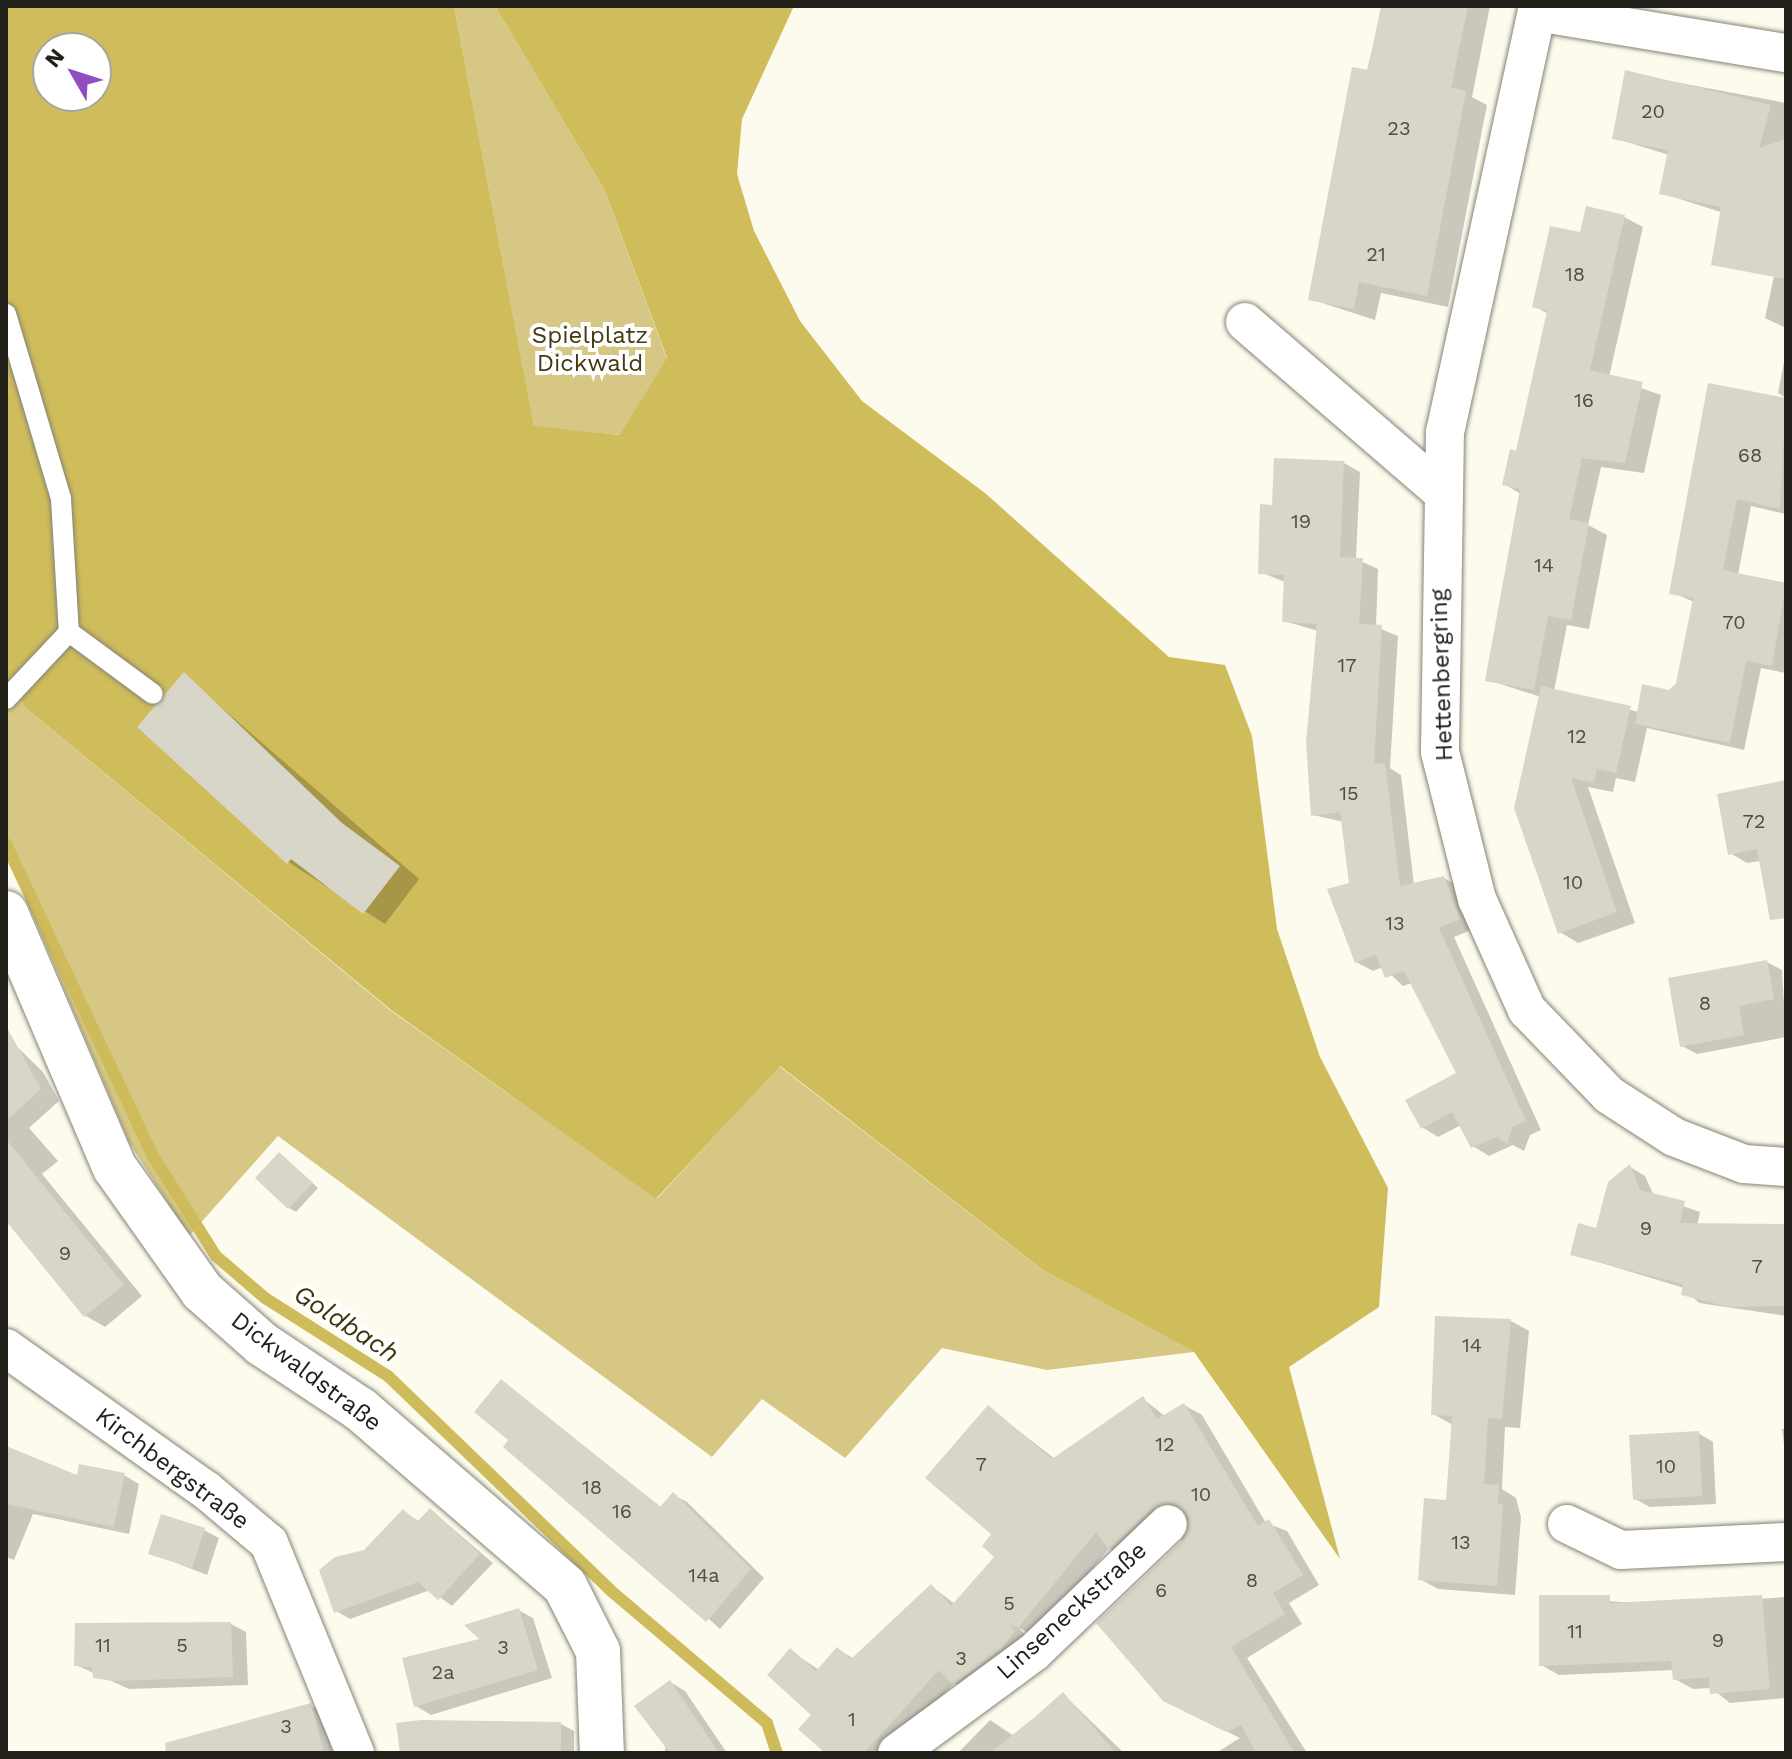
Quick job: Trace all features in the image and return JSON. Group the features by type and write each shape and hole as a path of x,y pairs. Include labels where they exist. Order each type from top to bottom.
{"street":[{"name":"Hettenbergring","path":"1786,53 1538,9 1445,431 1440,752 1477,899 1527,1010 1609,1095 1674,1137 1744,1164 1786,1167"},
{"path":"1245,322 1442,492"},
{"name":"Dickwaldstraße","path":"6,913 115,1168 202,1291 262,1344 360,1409 565,1586 598,1651 602,1753"},
{"name":"Kirchbergstraße","path":"6,1348 206,1490 269,1543 355,1753"},
{"name":"Linseneckstraße","path":"897,1753 1034,1652 1168,1524"},
{"path":"1567,1524 1621,1550 1786,1542"}],"lane":[{"path":"6,314 61,499 69,632 6,699"},
{"path":"69,632 153,694"}],"green space":[{"name":"Spielplatz Dickwald","path":"454,6 495,6 605,191 667,359 621,435 534,427"},
{"path":"6,678 26,708 390,1010 657,1199 779,1066 1043,1270 1194,1352 1047,1370 942,1348 845,1458 762,1399 712,1457 278,1136 189,1236 129,1142 6,852"}],"shaded area":[{"path":"6,6 454,6 534,426 620,435 667,358 605,191 495,6 794,6 742,119 737,174 754,231 800,321 862,401 985,493 1169,657 1225,665 1252,736 1277,929 1320,1057 1388,1188 1379,1307 1289,1367 1340,1559 1194,1352 1043,1270 780,1066 656,1199 391,1010 26,708 6,678"}],"building":[{"path":"1381,6 1468,6 1451,88 1466,91 1427,296 1359,282 1354,309 1308,300 1352,67 1368,70"},
{"path":"1625,70 1771,105 1759,148 1786,139 1786,279 1711,265 1721,207 1659,194 1668,150 1612,139"},
{"path":"1586,206 1625,215 1590,370 1643,382 1625,463 1582,458 1569,519 1589,523 1571,620 1548,616 1534,690 1485,681 1520,489 1502,485 1510,449 1516,451 1547,311 1532,307 1550,226 1580,232"},
{"path":"1708,383 1786,398 1780,509 1737,499 1723,570 1786,583 1772,666 1746,661 1730,743 1635,724 1642,684 1669,690 1676,683 1693,598 1669,594"},
{"path":"1274,458 1344,461 1340,557 1363,558 1359,624 1382,625 1374,764 1385,763 1400,886 1444,876 1460,919 1439,928 1526,1121 1513,1126 1507,1144 1497,1137 1471,1148 1452,1112 1421,1129 1405,1100 1456,1073 1404,971 1385,978 1376,955 1355,963 1327,889 1349,883 1340,812 1311,816 1306,742 1317,624 1282,622 1284,575 1258,574 1260,504 1272,505"},
{"path":"184,672 342,823 400,866 363,914 291,859 287,864 137,727"},
{"path":"1541,686 1631,706 1616,773 1597,769 1594,783 1571,778 1617,912 1558,934 1514,808"},
{"path":"1786,780 1786,918 1770,920 1757,849 1728,855 1717,794"},
{"path":"1767,960 1774,999 1739,1006 1744,1035 1680,1047 1668,978"},
{"path":"6,1026 41,1089 6,1121"},
{"path":"6,1139 124,1285 84,1317 6,1221"},
{"path":"279,1152 313,1183 288,1209 255,1178"},
{"path":"1630,1164 1640,1190 1685,1201 1680,1223 1786,1224 1786,1306 1729,1307 1681,1295 1683,1284 1570,1255 1578,1223 1596,1228 1608,1182"},
{"path":"1435,1316 1511,1319 1502,1419 1488,1418 1484,1484 1499,1485 1498,1504 1503,1504 1497,1586 1418,1580 1424,1498 1446,1500 1452,1416 1431,1415"},
{"path":"501,1379 660,1507 673,1492 751,1569 706,1622 503,1447 508,1440 474,1412"},
{"path":"1143,1396 1157,1419 1184,1403 1258,1526 1269,1519 1303,1575 1273,1593 1285,1614 1231,1647 1295,1753 1256,1753 1241,1725 1226,1732 1163,1701 1096,1623 1184,1539 1189,1518 1173,1503 1153,1508 1109,1550 1096,1532 1018,1628 1008,1623 1015,1631 1001,1649 953,1685 939,1670 864,1753 825,1753 798,1729 811,1715 767,1675 790,1648 816,1671 837,1647 851,1659 931,1584 951,1606 994,1557 982,1546 991,1534 925,1478 988,1405 1052,1459"},
{"path":"1699,1431 1702,1496 1633,1500 1629,1435"},
{"path":"6,1446 77,1475 79,1464 125,1473 114,1527 6,1504"},
{"path":"430,1508 480,1554 438,1600 418,1582 334,1613 319,1570 335,1557 364,1550 403,1509 417,1522"},
{"path":"161,1514 205,1528 192,1568 148,1554"},
{"path":"1539,1595 1610,1595 1610,1603 1762,1595 1770,1689 1710,1694 1709,1677 1673,1680 1671,1661 1539,1666"},
{"path":"519,1608 538,1670 414,1707 402,1658 479,1639 464,1625"},
{"path":"231,1622 233,1677 113,1681 93,1678 92,1667 74,1666 75,1623"},
{"path":"670,1680 719,1753 670,1753 634,1706"},
{"path":"1063,1692 1116,1753 990,1753 1036,1716"},
{"path":"311,1703 324,1753 166,1753 165,1743"},
{"path":"421,1720 561,1722 561,1753 400,1753 396,1723"}],"waterway":[{"name":"Goldbach","path":"6,844 153,1156 216,1256 265,1298 388,1376 610,1590 767,1723 777,1753"}]}
